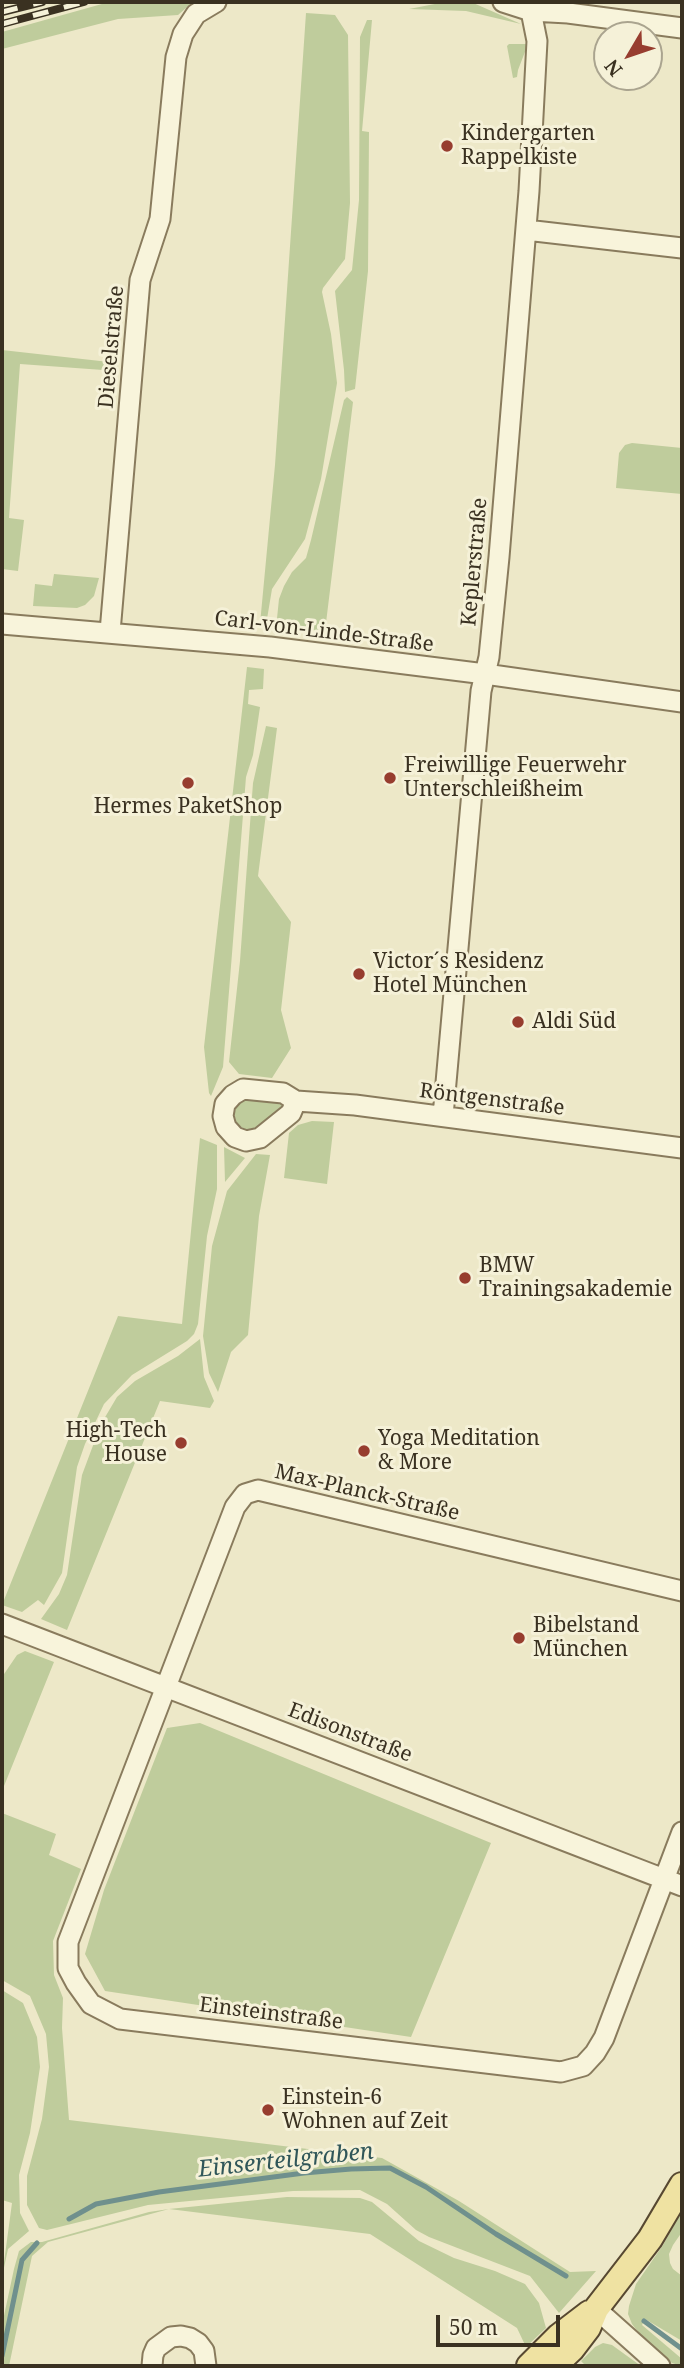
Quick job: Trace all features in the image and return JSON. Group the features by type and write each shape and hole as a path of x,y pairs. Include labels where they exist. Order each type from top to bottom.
{"main road":[{"path":"554,2366 588,2328 596,2309 650,2239 682,2185"},
{"path":"529,2366 579,2319 596,2309"}],"street":[{"name":"Dieselstraße","path":"110,632 140,280 160,219 176,57 183,34 196,14 216,2"},
{"path":"503,2 531,11 568,13 682,28"},
{"name":"Keplerstraße","path":"443,1116 481,691 499,557 526,230 537,41 531,11"},
{"path":"526,230 682,248"},
{"name":"Carl-von-Linde-Straße","path":"2,624 263,646 682,702"},
{"name":"Röntgenstraße","path":"296,1101 355,1105 682,1148"},
{"name":"Max-Planck-Straße","path":"164,1688 235,1507 245,1494 258,1490 682,1591"},
{"name":"Edisonstraße","path":"2,1624 673,1882"},
{"name":"Einsteinstraße","path":"164,1688 68,1942 68,1968 76,1983 91,2004 120,2019 561,2072 583,2066 604,2038 673,1882"},
{"path":"673,1882 682,1832"},
{"path":"596,2309 660,2366"},
{"path":"152,2366 156,2348 171,2336 181,2336 198,2343 204,2351 206,2366"}],"green space":[{"path":"109,2 193,2 178,15 118,19 2,49 2,32"},
{"path":"445,2 471,2 521,24 466,11 409,9"},
{"path":"306,13 335,15 348,35 350,203 345,259 322,292 337,383 321,479 305,539 272,589 267,619 264,624 260,624 275,465"},
{"path":"367,20 372,20 362,131 369,132 368,271 355,389 345,392 335,291 352,270 359,200 360,37"},
{"path":"528,44 517,77 513,78 507,46"},
{"path":"2,350 118,363 117,371 20,364 9,518 24,520 18,571 2,569"},
{"path":"347,397 353,402 325,631 276,628 279,599 284,586 292,572 306,558 344,400"},
{"path":"632,443 682,448 682,494 616,488 619,453 625,445"},
{"path":"54,574 99,578 94,596 85,605 77,608 33,606 35,584 52,586"},
{"path":"247,667 264,669 263,689 249,690 248,704 260,707 253,755 246,777 223,1067 211,1096 204,1047"},
{"path":"266,726 277,728 258,876 291,922 281,1010 291,1048 272,1078 239,1074 229,1062 240,961 253,783"},
{"path":"246,1098 279,1102 283,1106 257,1127 246,1130 237,1124 234,1114 238,1103"},
{"path":"312,1121 334,1122 327,1184 284,1178 289,1133 298,1125"},
{"path":"200,1138 217,1145 217,1189 207,1236 198,1324 194,1334 132,1375 104,1404 77,1467 62,1573 44,1605 38,1600 22,1612 2,1605 118,1316 182,1324"},
{"path":"224,1147 245,1158 225,1182"},
{"path":"256,1154 270,1155 259,1216 248,1335 231,1352 218,1392 209,1373 203,1336 212,1246 227,1191"},
{"path":"200,1339 204,1377 214,1401 210,1408 160,1401 67,1630 41,1619 59,1594 67,1575 82,1475 101,1424 117,1397 135,1381 178,1356"},
{"path":"25,1651 54,1662 2,1791 2,1677 17,1655"},
{"path":"200,1723 491,1843 411,2037 105,1991 85,1954 104,1890 167,1728"},
{"path":"2,1813 56,1834 49,1855 81,1869 53,1941 54,1975 63,1998 62,2028 69,2120 382,2158 459,2201 570,2272 596,2271 559,2313 530,2276 429,2237 416,2230 387,2204 360,2190 293,2191 148,2205 47,2230 39,2228 27,2205 27,2176 42,2119 49,2067 46,2034 30,1996 2,1980"},
{"path":"2,1990 23,2003 37,2037 40,2067 30,2133 19,2175 20,2213 29,2231 8,2249 2,2277 12,2203 2,2200"},
{"path":"287,2197 360,2198 372,2202 419,2241 454,2258 525,2284 539,2303 546,2328 526,2347 517,2328 370,2234 169,2209"},
{"path":"169,2209 48,2242 32,2256 9,2366 2,2366 2,2325 19,2251 31,2242 42,2242 149,2212"},
{"path":"682,2211 682,2232 669,2254 673,2269 682,2276 682,2341 645,2319 642,2325 682,2359 682,2366 672,2363 639,2333 628,2314 636,2284"},
{"path":"603,2343 612,2345 641,2366 586,2366 581,2361"}],"waterway":[{"name":"Einserteilgraben","path":"69,2219 96,2204 159,2192 304,2173 390,2168 426,2187 496,2234 566,2276"},
{"name":"Einserteilgraben","path":"2,2356 22,2260 37,2243"},
{"name":"Einserteilgraben","path":"644,2321 682,2349"}],"railway":[{"path":"2,12 42,2"},
{"path":"2,24 84,2"}],"place":[{"name":"Kindergarten Rappelkiste","path":"447,146"},
{"name":"Freiwillige Feuerwehr Unterschleißheim","path":"390,778"},
{"name":"Hermes PaketShop","path":"188,783"},
{"name":"Victor´s Residenz Hotel München","path":"359,974"},
{"name":"Aldi Süd","path":"518,1022"},
{"name":"BMW Trainingsakademie","path":"465,1278"},
{"name":"High-Tech House","path":"181,1443"},
{"name":"Yoga Meditation & More","path":"364,1451"},
{"name":"Bibelstand München","path":"519,1638"},
{"name":"Einstein-6 Wohnen auf Zeit","path":"268,2110"}]}
